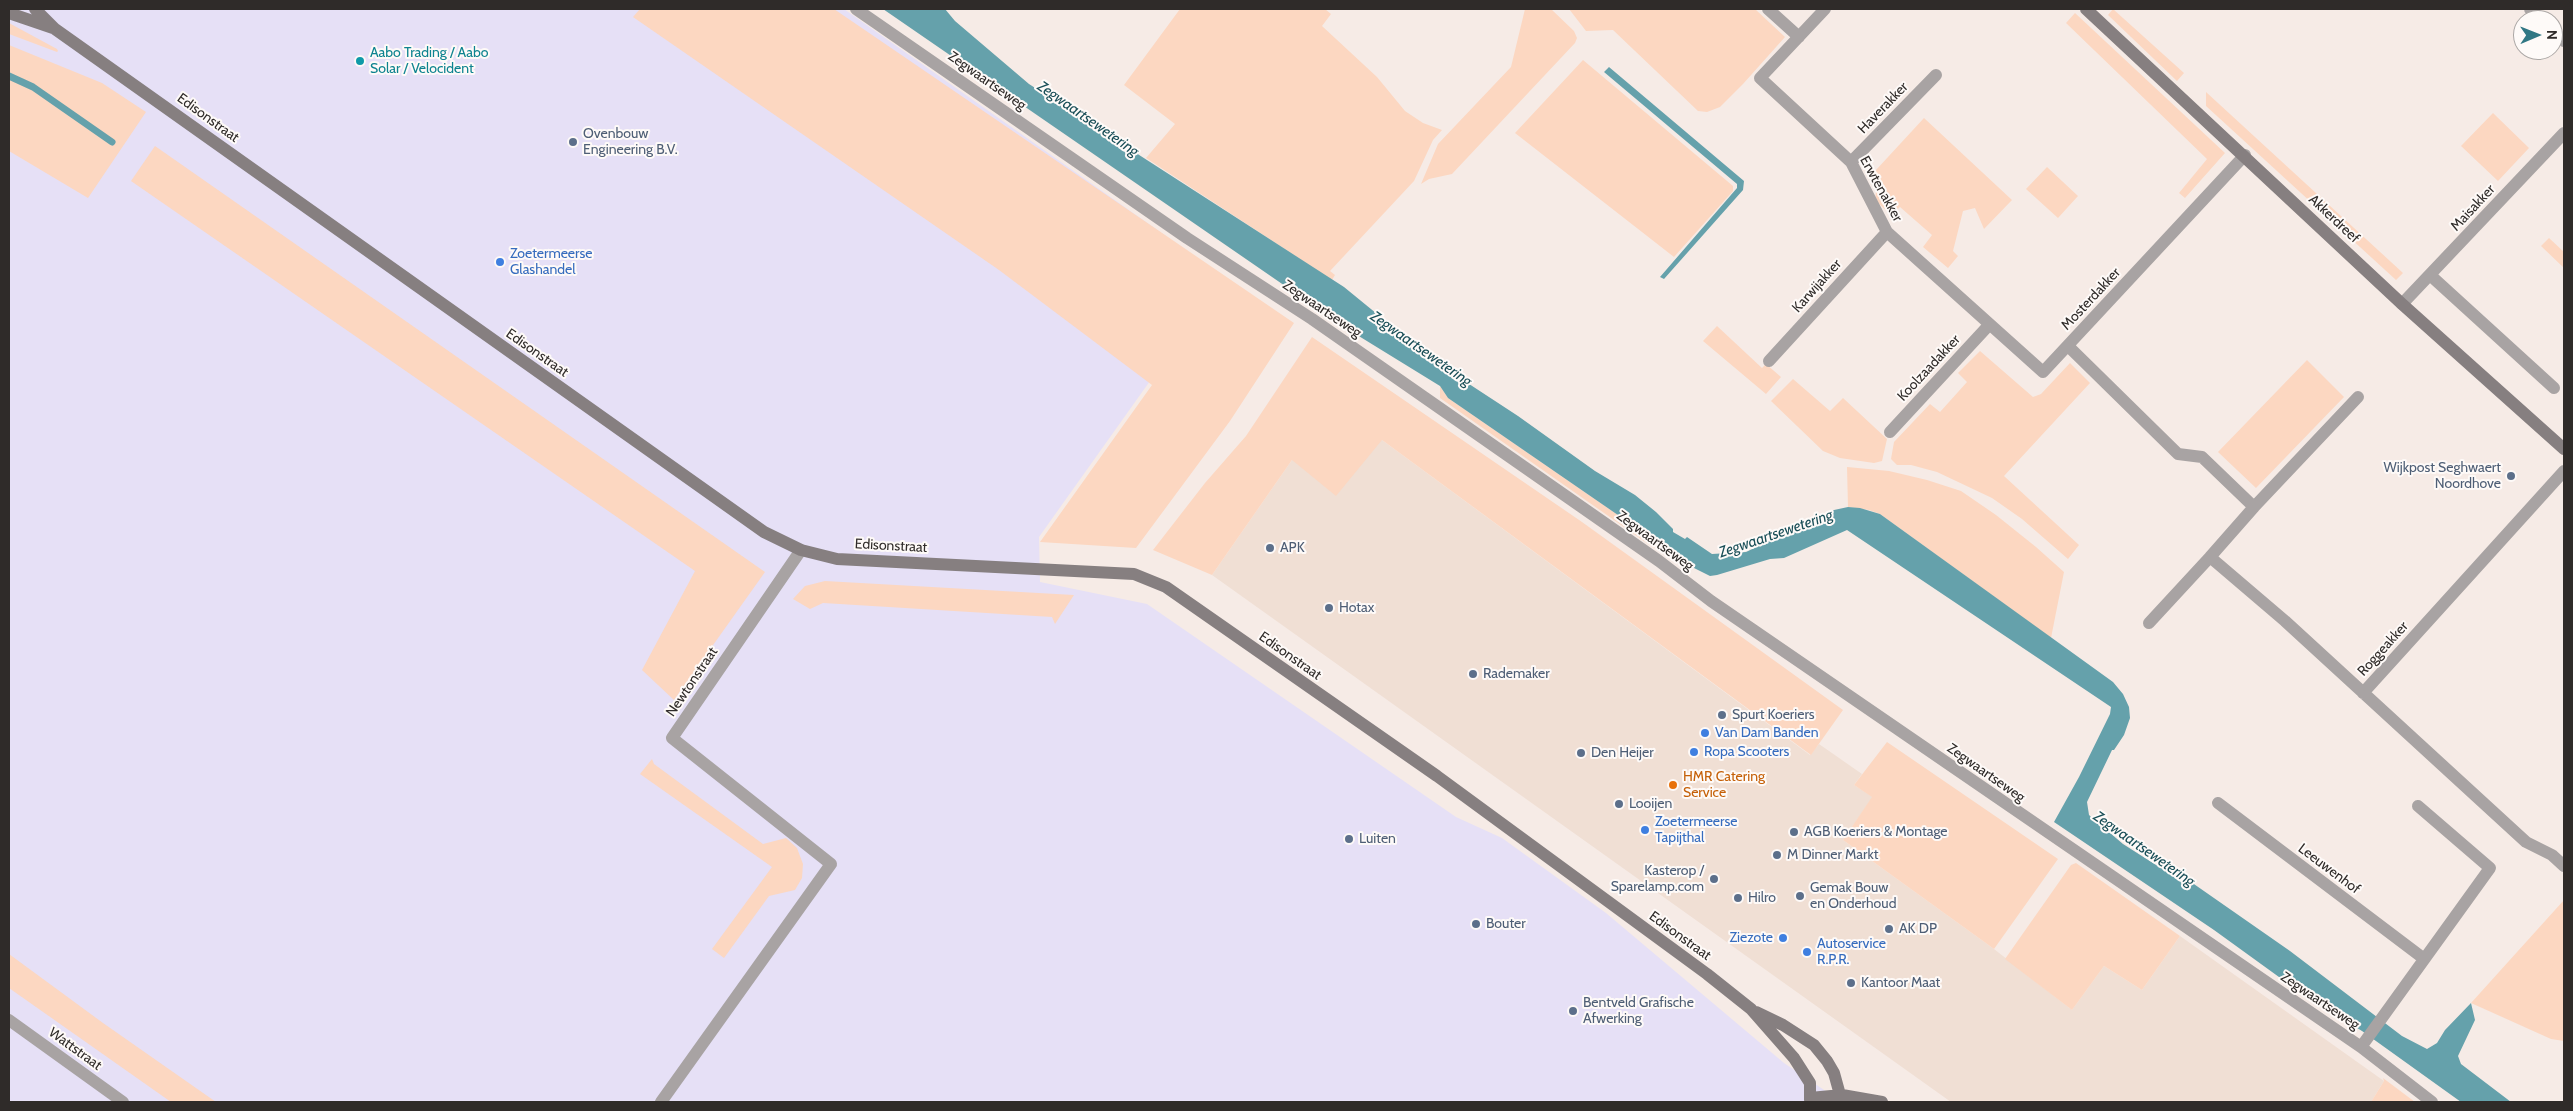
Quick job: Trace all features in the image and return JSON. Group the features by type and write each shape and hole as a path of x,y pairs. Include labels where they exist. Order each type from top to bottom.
{"street":[{"name":"Edisonstraat","path":"35,9 55,29 764,532 801,550 836,559 1134,574 1166,587 1437,776 1707,974 1752,1010 1805,1072 1810,1083 1812,1101"},
{"name":"Zegwaartseweg","path":"856,9 1186,238 1312,319 1659,561 1719,606 2362,1045 2432,1102"},
{"path":"1768,9 1798,37"},
{"name":"Erwtenakker","path":"1825,9 1760,78 1851,162 1887,232 2043,372 2068,346"},
{"name":"Akkerdreef","path":"2091,10 2402,304 2564,449"},
{"name":"Edisonstraat","path":"9,12 55,29"},
{"name":"Haverakker","path":"1851,162 1936,75"},
{"name":"Maisakker","path":"2402,304 2564,133"},
{"name":"Mosterdakker","path":"2244,155 2068,346 2178,454 2202,457 2254,507"},
{"name":"Karwijakker","path":"1769,361 1887,232"},
{"path":"2430,275 2554,388"},
{"name":"Koolzaadakker","path":"1890,432 1990,325"},
{"path":"2148,623 2358,397"},
{"name":"Roggeakker","path":"2564,471 2362,693 2526,842 2552,855 2564,866"},
{"name":"Newtonstraat","path":"661,1102 831,864 672,738 801,550"},
{"path":"2210,557 2285,621 2362,693"},
{"name":"Leeuwenhof","path":"2218,802 2423,958"},
{"path":"2362,1045 2423,958 2490,868 2418,806"},
{"name":"Edisonstraat","path":"1752,1010 1783,1025 1814,1045 1828,1061 1842,1098"},
{"name":"Wattstraat","path":"9,1020 123,1102"},
{"path":"1812,1101 1842,1098 1882,1102"}],"shaded area":[{"path":"9,9 844,9 1224,277 1039,537 1040,582 1147,604 1456,817 1502,838 1606,913 1784,1063 1842,1102 9,1102"},
{"path":"640,9 834,9 1294,323 1230,421 1136,548 1040,542 1152,385 999,270 633,17"},
{"path":"1180,9 1325,9 1331,14 1322,26 1377,77 1405,111 1423,123 1442,130 1433,140 1414,181 1330,271 1335,275 1332,280 1146,158 1175,124 1124,85"},
{"path":"1525,9 1551,9 1574,31 1577,38 1575,43 1452,174 1429,179 1421,184 1438,144 1511,67"},
{"path":"1569,9 1755,9 1785,37 1720,107 1707,112 1698,111 1613,30 1586,31"},
{"path":"2113,9 2184,73 2177,81 2108,15"},
{"path":"2075,13 2225,153 2185,198 2179,193 2207,159 2066,23"},
{"path":"9,23 57,49 58,51 9,34"},
{"path":"9,45 102,83 146,112 88,198 9,151"},
{"path":"1583,60 1733,186 1733,191 1674,257 1515,133"},
{"path":"2206,92 2403,273 2396,280 2206,106"},
{"path":"2493,113 2529,148 2498,181 2461,146"},
{"path":"1924,118 2012,200 1984,229 1975,208 1963,211 1953,251 1958,256 1948,268 1923,247 1932,235 1900,207 1891,215 1875,200 1877,184 1870,182 1876,170"},
{"path":"155,146 765,572 674,700 642,670 695,571 131,181"},
{"path":"2047,167 2078,196 2058,218 2026,189"},
{"path":"2549,238 2564,252 2564,268 2541,246"},
{"path":"1717,326 1762,368 1766,364 1781,377 1766,394 1703,341"},
{"path":"1312,337 1582,522 1843,710 1811,755 1382,440 1336,496 1292,460 1212,575 1153,550 1205,483 1246,436"},
{"path":"1980,351 2033,397 2041,394 2070,363 2090,383 2004,476 2079,545 2068,559 2022,519 1992,498 1937,472 1911,465 1897,465 1891,459 1894,442 1930,404 1940,412 1967,382 1958,373"},
{"path":"2307,360 2344,397 2256,488 2218,452"},
{"path":"1793,379 1830,411 1843,398 1887,439 1882,461 1874,463 1840,458 1823,451 1771,401"},
{"path":"1440,386 1448,398 1660,544 1654,548 1440,398"},
{"path":"1382,440 1810,755 1819,744 1862,774 1854,785 1873,797 1843,840 1994,949 2072,1010 2104,966 2142,990 2180,936 2384,1081 2371,1102 1951,1102 1212,575 1292,460"},
{"path":"1847,467 1889,471 1961,491 1996,515 2036,547 2064,572 2051,638 1880,514 1869,510 1848,507"},
{"path":"825,581 1074,595 1055,624 1052,617 823,603 810,609 793,599 805,586"},
{"path":"1887,742 2058,859 1994,949 1843,840 1872,797 1854,785"},
{"path":"652,759 654,764 763,844 786,838 797,848 803,864 802,878 795,890 769,896 724,958 712,949 772,867 640,774"},
{"path":"2076,863 2180,936 2142,990 2104,966 2072,1010 2005,959 2071,865"},
{"path":"2564,900 2564,1041 2551,1039 2471,1003"},
{"path":"9,954 216,1102 171,1102 9,988"},
{"path":"2383,1078 2415,1102 2371,1102 2384,1081"}],"water":[{"path":"883,9 945,9 955,21 1029,84 1344,287 1437,363 1518,416 1595,471 1635,495 1656,512 1673,529 1673,532 1685,539 1687,537 1712,554 1746,552 1834,510 1848,507 1860,508 1880,514 2113,682 2123,694 2129,707 2130,718 2124,735 2114,750 2112,750 2087,802 2089,815 2123,844 2156,865 2191,882 2290,951 2402,1036 2427,1049 2437,1043 2445,1030 2471,1003 2475,1020 2458,1056 2461,1064 2511,1102 2461,1102 2362,1031 2308,998 2214,930 2054,822 2079,777 2110,714 2111,707 1847,530 1784,558 1770,559 1717,575 1710,576 1694,568 1664,543 1660,544 1448,398 1440,386 1349,330"},
{"path":"1609,67 1744,181 1743,190 1664,279 1660,277 1737,188 1737,184 1604,72"}],"waterway":[{"path":"9,76 33,87 112,142"}],"place":[{"name":"Aabo Trading / Aabo Solar / Velocident","path":"360,61"},
{"name":"Ovenbouw Engineering B.V.","path":"573,142"},
{"name":"Zoetermeerse Glashandel","path":"500,262"},
{"name":"Wijkpost Seghwaert Noordhove","path":"2511,476"},
{"name":"APK","path":"1270,548"},
{"name":"Hotax","path":"1329,608"},
{"name":"Rademaker","path":"1473,674"},
{"name":"Spurt Koeriers","path":"1722,715"},
{"name":"Van Dam Banden","path":"1705,733"},
{"name":"Ropa Scooters","path":"1694,752"},
{"name":"Den Heijer","path":"1581,753"},
{"name":"HMR Catering Service","path":"1673,785"},
{"name":"Looijen","path":"1619,804"},
{"name":"Zoetermeerse Tapijthal","path":"1645,830"},
{"name":"AGB Koeriers & Montage","path":"1794,832"},
{"name":"Luiten","path":"1349,839"},
{"name":"M Dinner Markt","path":"1777,855"},
{"name":"Kasterop / Sparelamp.com","path":"1714,879"},
{"name":"Gemak Bouw en Onderhoud","path":"1800,896"},
{"name":"Hilro","path":"1738,898"},
{"name":"Bouter","path":"1476,924"},
{"name":"AK DP","path":"1889,929"},
{"name":"Ziezote","path":"1783,938"},
{"name":"Autoservice R.P.R.","path":"1807,952"},
{"name":"Kantoor Maat","path":"1851,983"},
{"name":"Bentveld Grafische Afwerking","path":"1573,1011"}],"water label":[{"name":"Zegwaartsewetering","path":"1088,119"},
{"name":"Zegwaartsewetering","path":"1421,349"},
{"name":"Zegwaartsewetering","path":"1776,534"},
{"name":"Zegwaartsewetering","path":"2144,849"}]}
